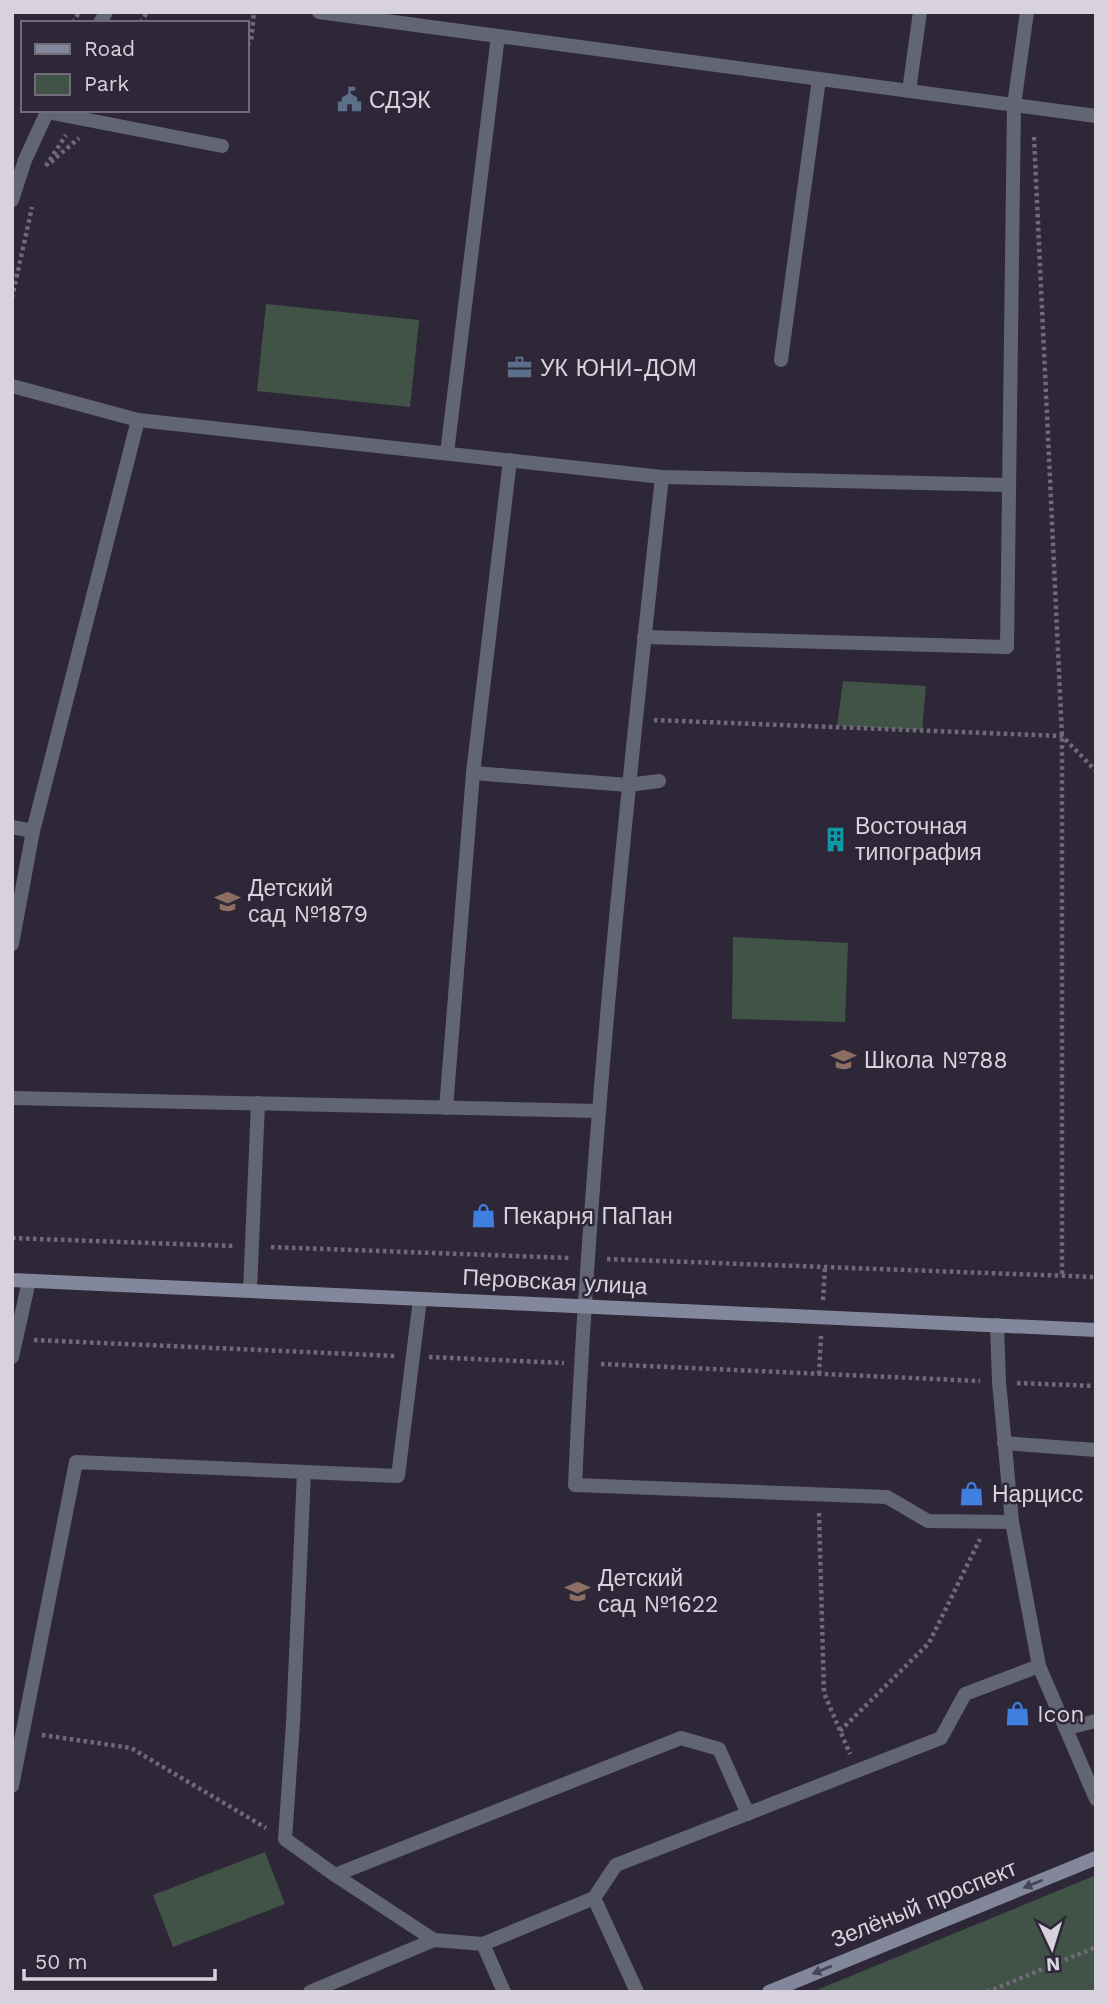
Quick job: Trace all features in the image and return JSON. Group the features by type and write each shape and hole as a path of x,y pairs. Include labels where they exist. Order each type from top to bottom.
{"main road":[{"name":"Перовская улица","path":"12,1280 1096,1330"},
{"name":"Зелёный проспект","path":"769,1992 1096,1858"}],"street":[{"path":"319,12 1096,116"},
{"path":"909,91 920,12"},
{"path":"644,637 1007,648 1014,105 1027,12"},
{"path":"447,453 498,36"},
{"path":"781,360 819,79"},
{"path":"12,200 24,160 48,112"},
{"path":"52,112 222,146"},
{"path":"12,386 138,420 662,477 1009,485"},
{"path":"12,944 33,831 138,420"},
{"path":"446,1108 473,773 510,460"},
{"path":"662,477 628,785 586,1259 575,1485 887,1497 928,1521 1012,1522"},
{"path":"473,773 628,785 659,781"},
{"path":"12,827 33,831"},
{"path":"12,1098 599,1111"},
{"path":"250,1291 258,1103"},
{"path":"12,1357 29,1280"},
{"path":"12,1786 17,1731 76,1462 398,1476 420,1299"},
{"path":"997,1325 999,1382 1012,1522 1039,1666 1096,1799"},
{"path":"1004,1443 1096,1450"},
{"path":"304,1472 285,1839 434,1940"},
{"path":"310,1992 434,1940 483,1944 594,1898 616,1865 941,1738 965,1694 1039,1666"},
{"path":"1066,1728 1096,1721"},
{"path":"335,1875 681,1738 719,1749 748,1814"},
{"path":"594,1898 638,1992"},
{"path":"483,1944 504,1992"}],"path":[{"path":"248,44 251,42 254,12"},
{"path":"1014,105 1036,139 1062,736 1062,1276"},
{"path":"42,177 45,167 78,118"},
{"path":"12,299 35,197"},
{"path":"635,719 1062,736 1096,771"},
{"path":"12,1238 1096,1277"},
{"path":"16,1339 1096,1386"},
{"path":"819,1494 824,1693 858,1771"},
{"path":"841,1731 929,1643 988,1522"},
{"path":"17,1731 131,1748 285,1839"},
{"path":"986,1992 1096,1947"}],"green space":[{"path":"266,304 419,320 410,407 257,391"},
{"path":"843,681 926,686 922,730 837,726"},
{"path":"733,937 848,943 845,1022 732,1019"},
{"path":"265,1852 285,1904 173,1947 153,1895"},
{"path":"1096,1875 1096,1992 812,1992"}],"place":[{"name":"СДЭК","path":"349,100"},
{"name":"УК ЮНИ-ДОМ","path":"520,368"},
{"name":"Восточная типография","path":"835,839"},
{"name":"Детский сад №1879","path":"228,901"},
{"name":"Школа №788","path":"844,1060"},
{"name":"Пекарня ПаПан","path":"483,1216"},
{"name":"Нарцисс","path":"972,1494"},
{"name":"Детский сад №1622","path":"578,1591"},
{"name":"Icon","path":"1017,1714"}]}
